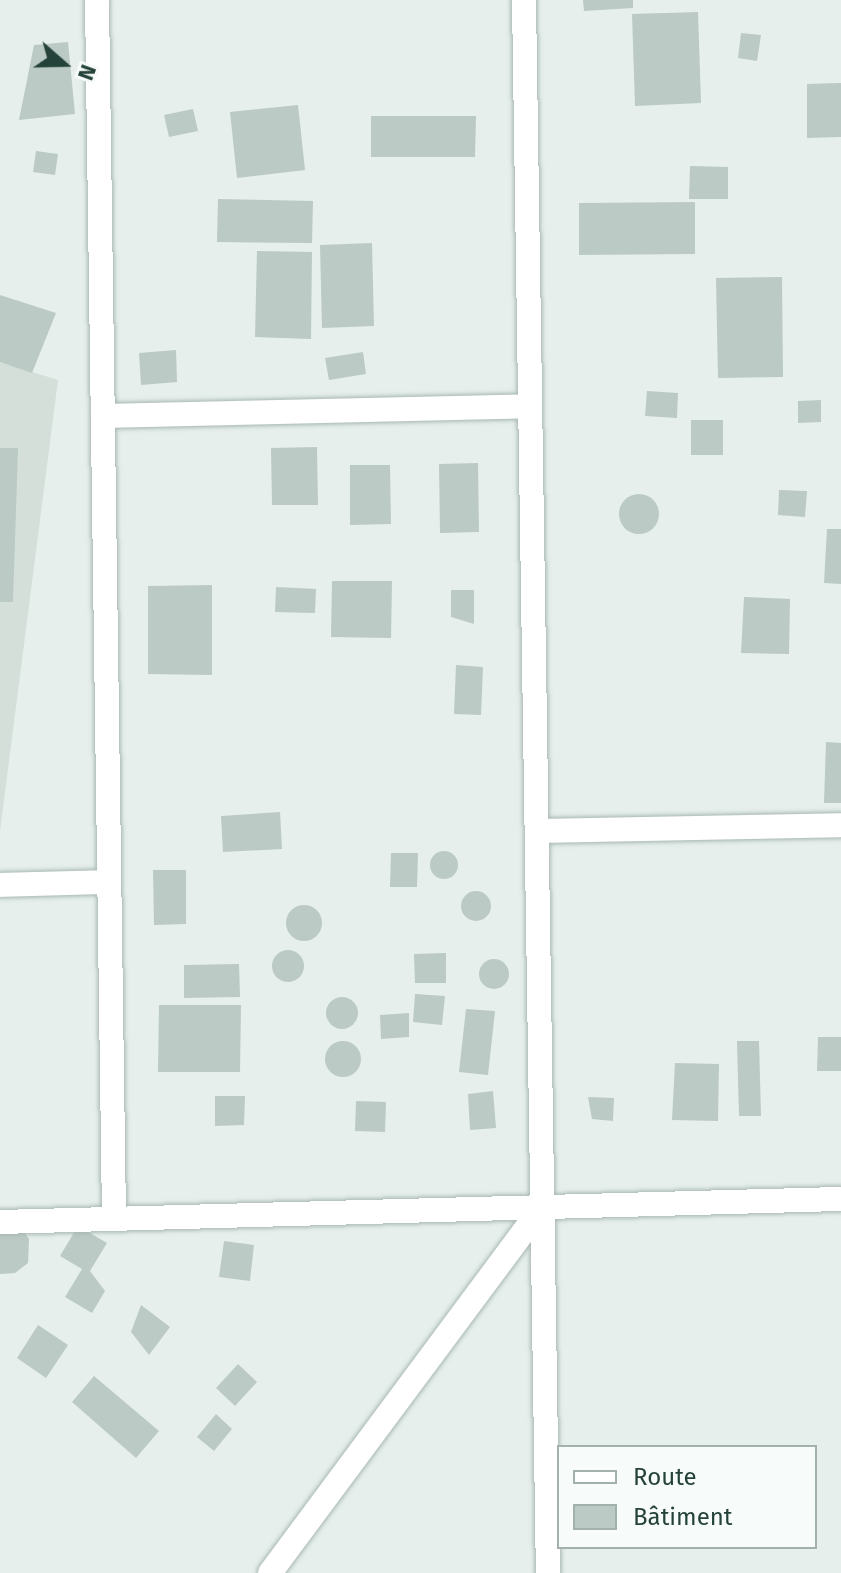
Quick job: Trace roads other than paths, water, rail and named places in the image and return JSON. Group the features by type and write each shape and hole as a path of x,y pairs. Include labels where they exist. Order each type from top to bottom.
{"street":[{"path":"97,0 114,1219"},
{"path":"524,0 548,1573"},
{"path":"103,416 530,406"},
{"path":"537,831 841,825"},
{"path":"0,885 109,882"},
{"path":"0,1222 841,1199"},
{"path":"270,1573 542,1207"}]}
